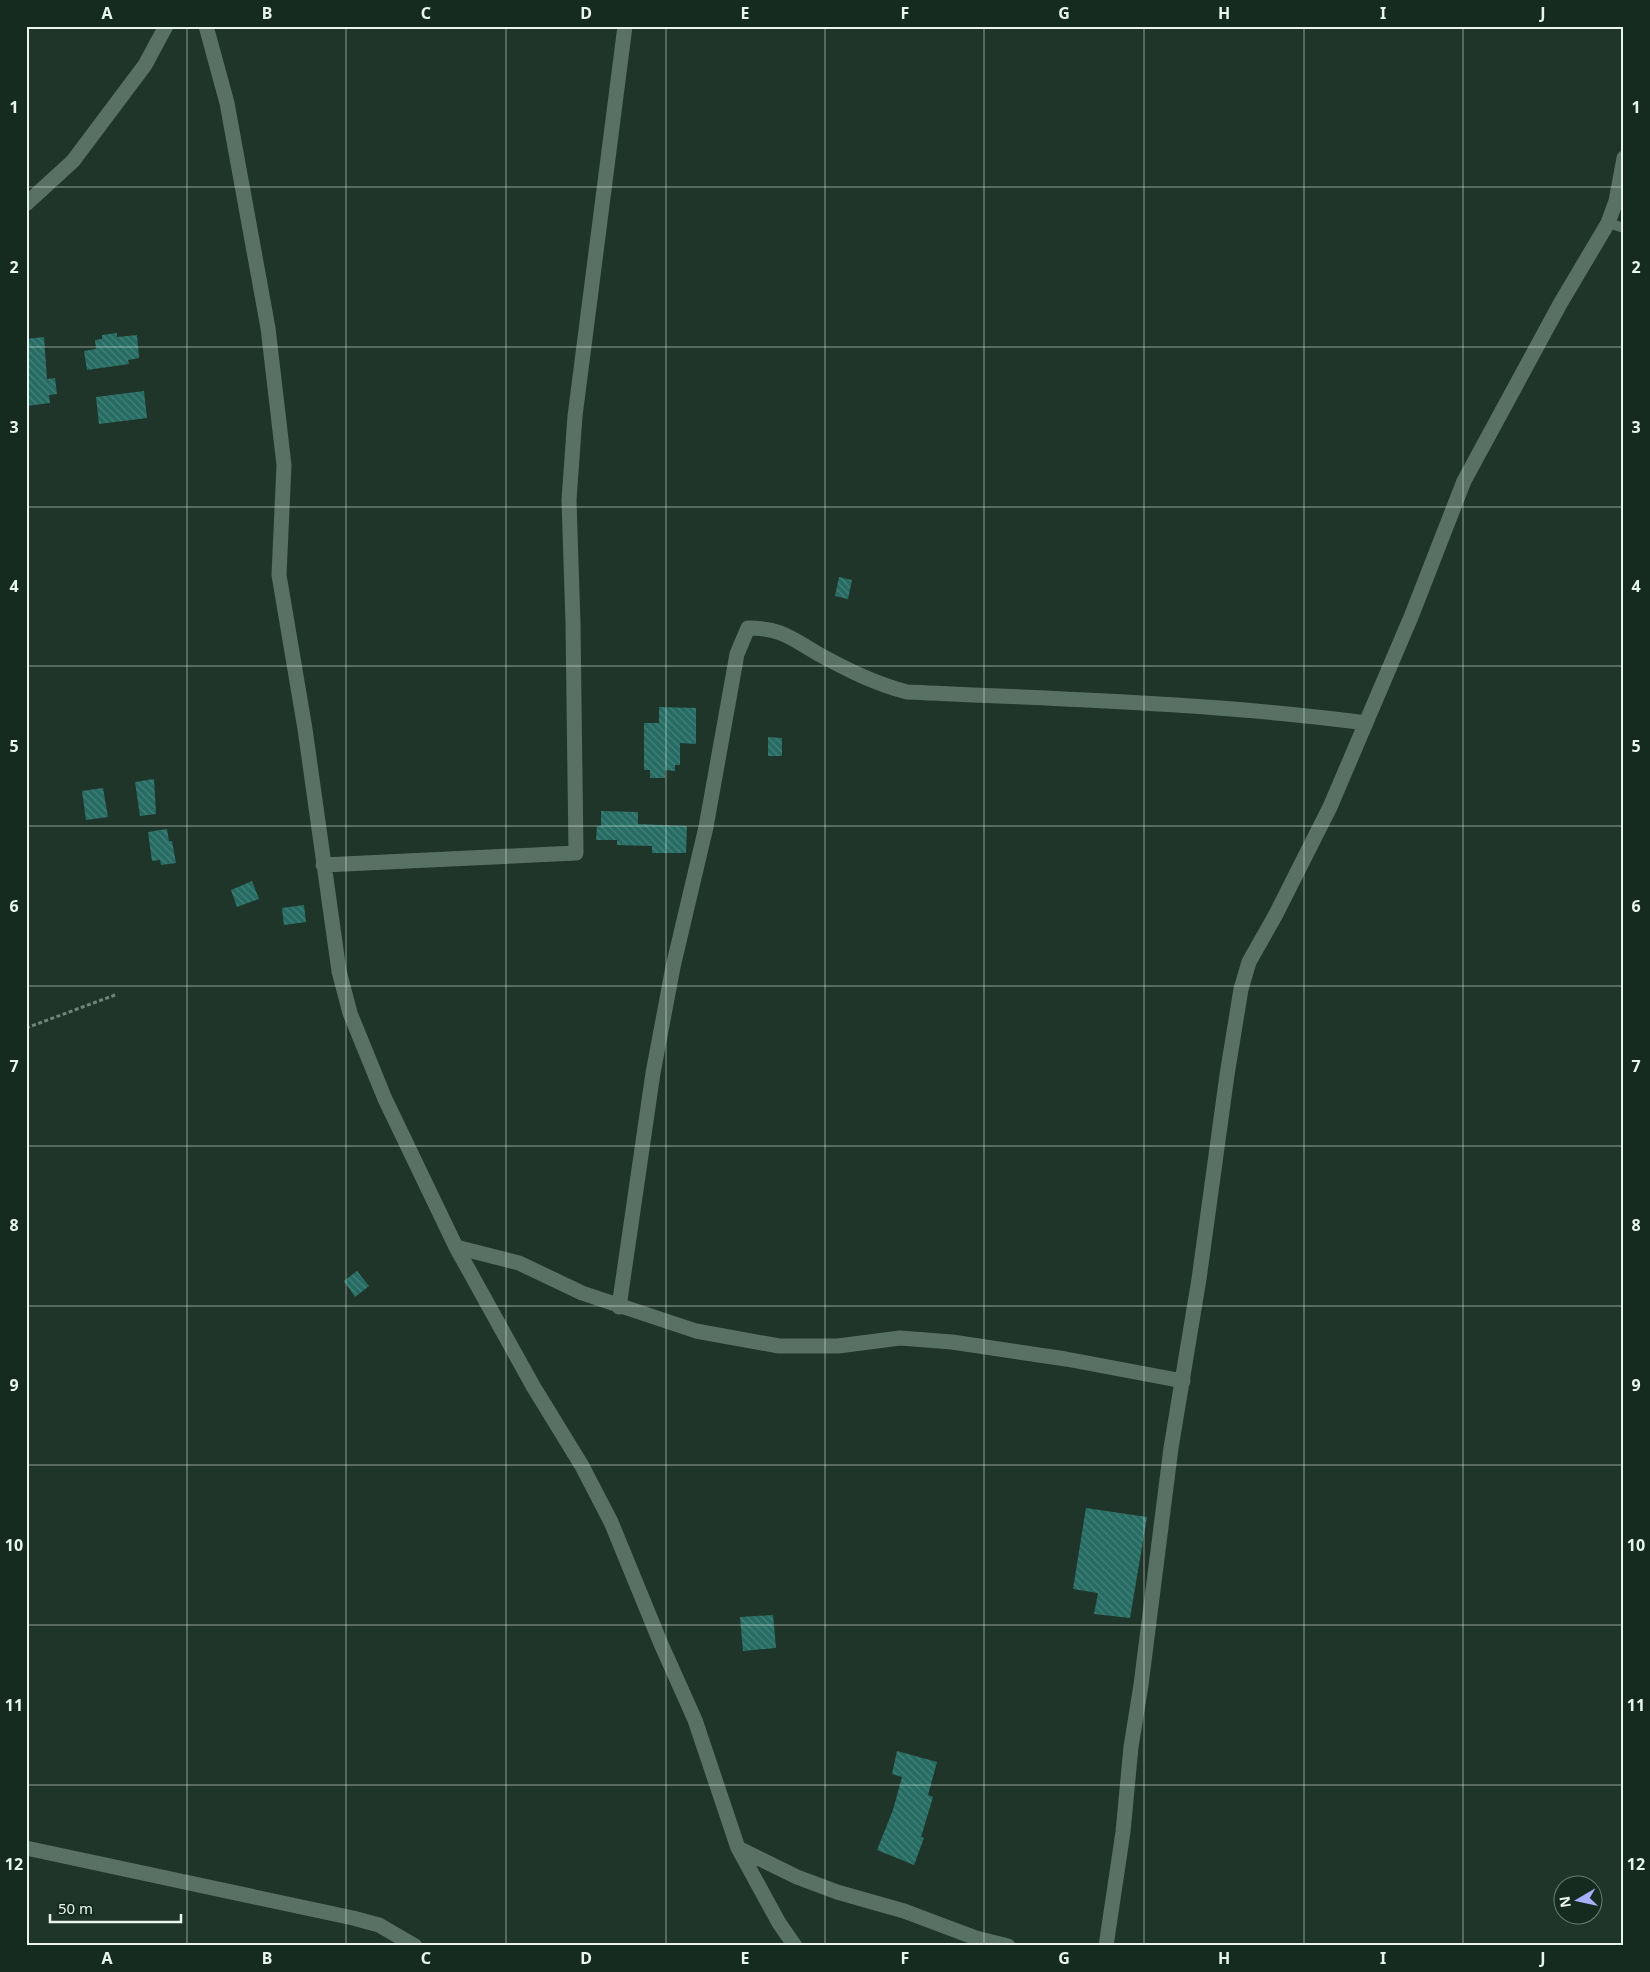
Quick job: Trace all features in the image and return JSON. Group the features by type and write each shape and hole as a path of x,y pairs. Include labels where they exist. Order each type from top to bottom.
{"street":[{"path":"26,204 73,161 146,65 166,26"},
{"path":"206,26 227,104 268,328 284,465 279,576 305,729 339,971 350,1013 385,1099 456,1247 533,1386 582,1466 611,1522 661,1644 695,1720 738,1848 779,1923 795,1946"},
{"path":"324,865 576,853 573,623 569,500 575,416 625,26"},
{"path":"1106,1946 1123,1832 1131,1747 1141,1685 1150,1605 1241,989 1249,962 1275,916 1330,806 1441,544 1464,481 1560,304 1608,223 1616,201 1624,158"},
{"path":"619,1307 654,1073 672,977 706,827 737,654 748,628 766,628 784,633 877,684 906,692 1141,702 1286,713 1366,723"},
{"path":"456,1247 519,1263 582,1293 696,1332 779,1346 838,1346 900,1338 952,1342 1066,1359 1182,1381"},
{"path":"26,1848 353,1918 379,1925 415,1946"},
{"path":"738,1848 797,1877 837,1892 904,1911 976,1938 1008,1946"}],"lane":[{"path":"1608,223 1624,228"}],"path":[{"path":"26,1028 115,995"}],"building":[{"path":"117,333 117,337 137,335 139,358 128,360 129,364 87,370 84,351 96,349 95,340 102,339 102,335"},
{"path":"44,337 47,379 55,378 57,394 49,395 50,403 26,406 26,339"},
{"path":"144,391 147,418 99,424 96,397"},
{"path":"839,577 852,580 848,599 835,596"},
{"path":"659,707 696,708 696,744 680,743 680,765 675,765 675,771 665,770 665,778 650,778 650,770 644,770 644,723 659,723"},
{"path":"768,737 782,738 782,756 768,756"},
{"path":"154,779 156,814 140,816 135,782"},
{"path":"103,788 108,817 86,820 82,791"},
{"path":"601,811 638,812 638,824 687,826 686,853 652,853 652,846 617,845 617,840 596,840 597,826 601,826"},
{"path":"167,829 169,841 172,841 176,863 161,865 160,860 152,861 148,832"},
{"path":"252,881 259,899 237,907 231,890"},
{"path":"304,905 306,922 284,925 282,908"},
{"path":"357,1271 369,1286 355,1297 344,1281"},
{"path":"1086,1508 1147,1517 1130,1618 1094,1614 1098,1593 1073,1589"},
{"path":"773,1615 776,1648 743,1651 740,1617"},
{"path":"897,1751 937,1762 928,1795 933,1797 921,1837 924,1838 914,1865 877,1850 893,1810 902,1777 892,1774"}]}
